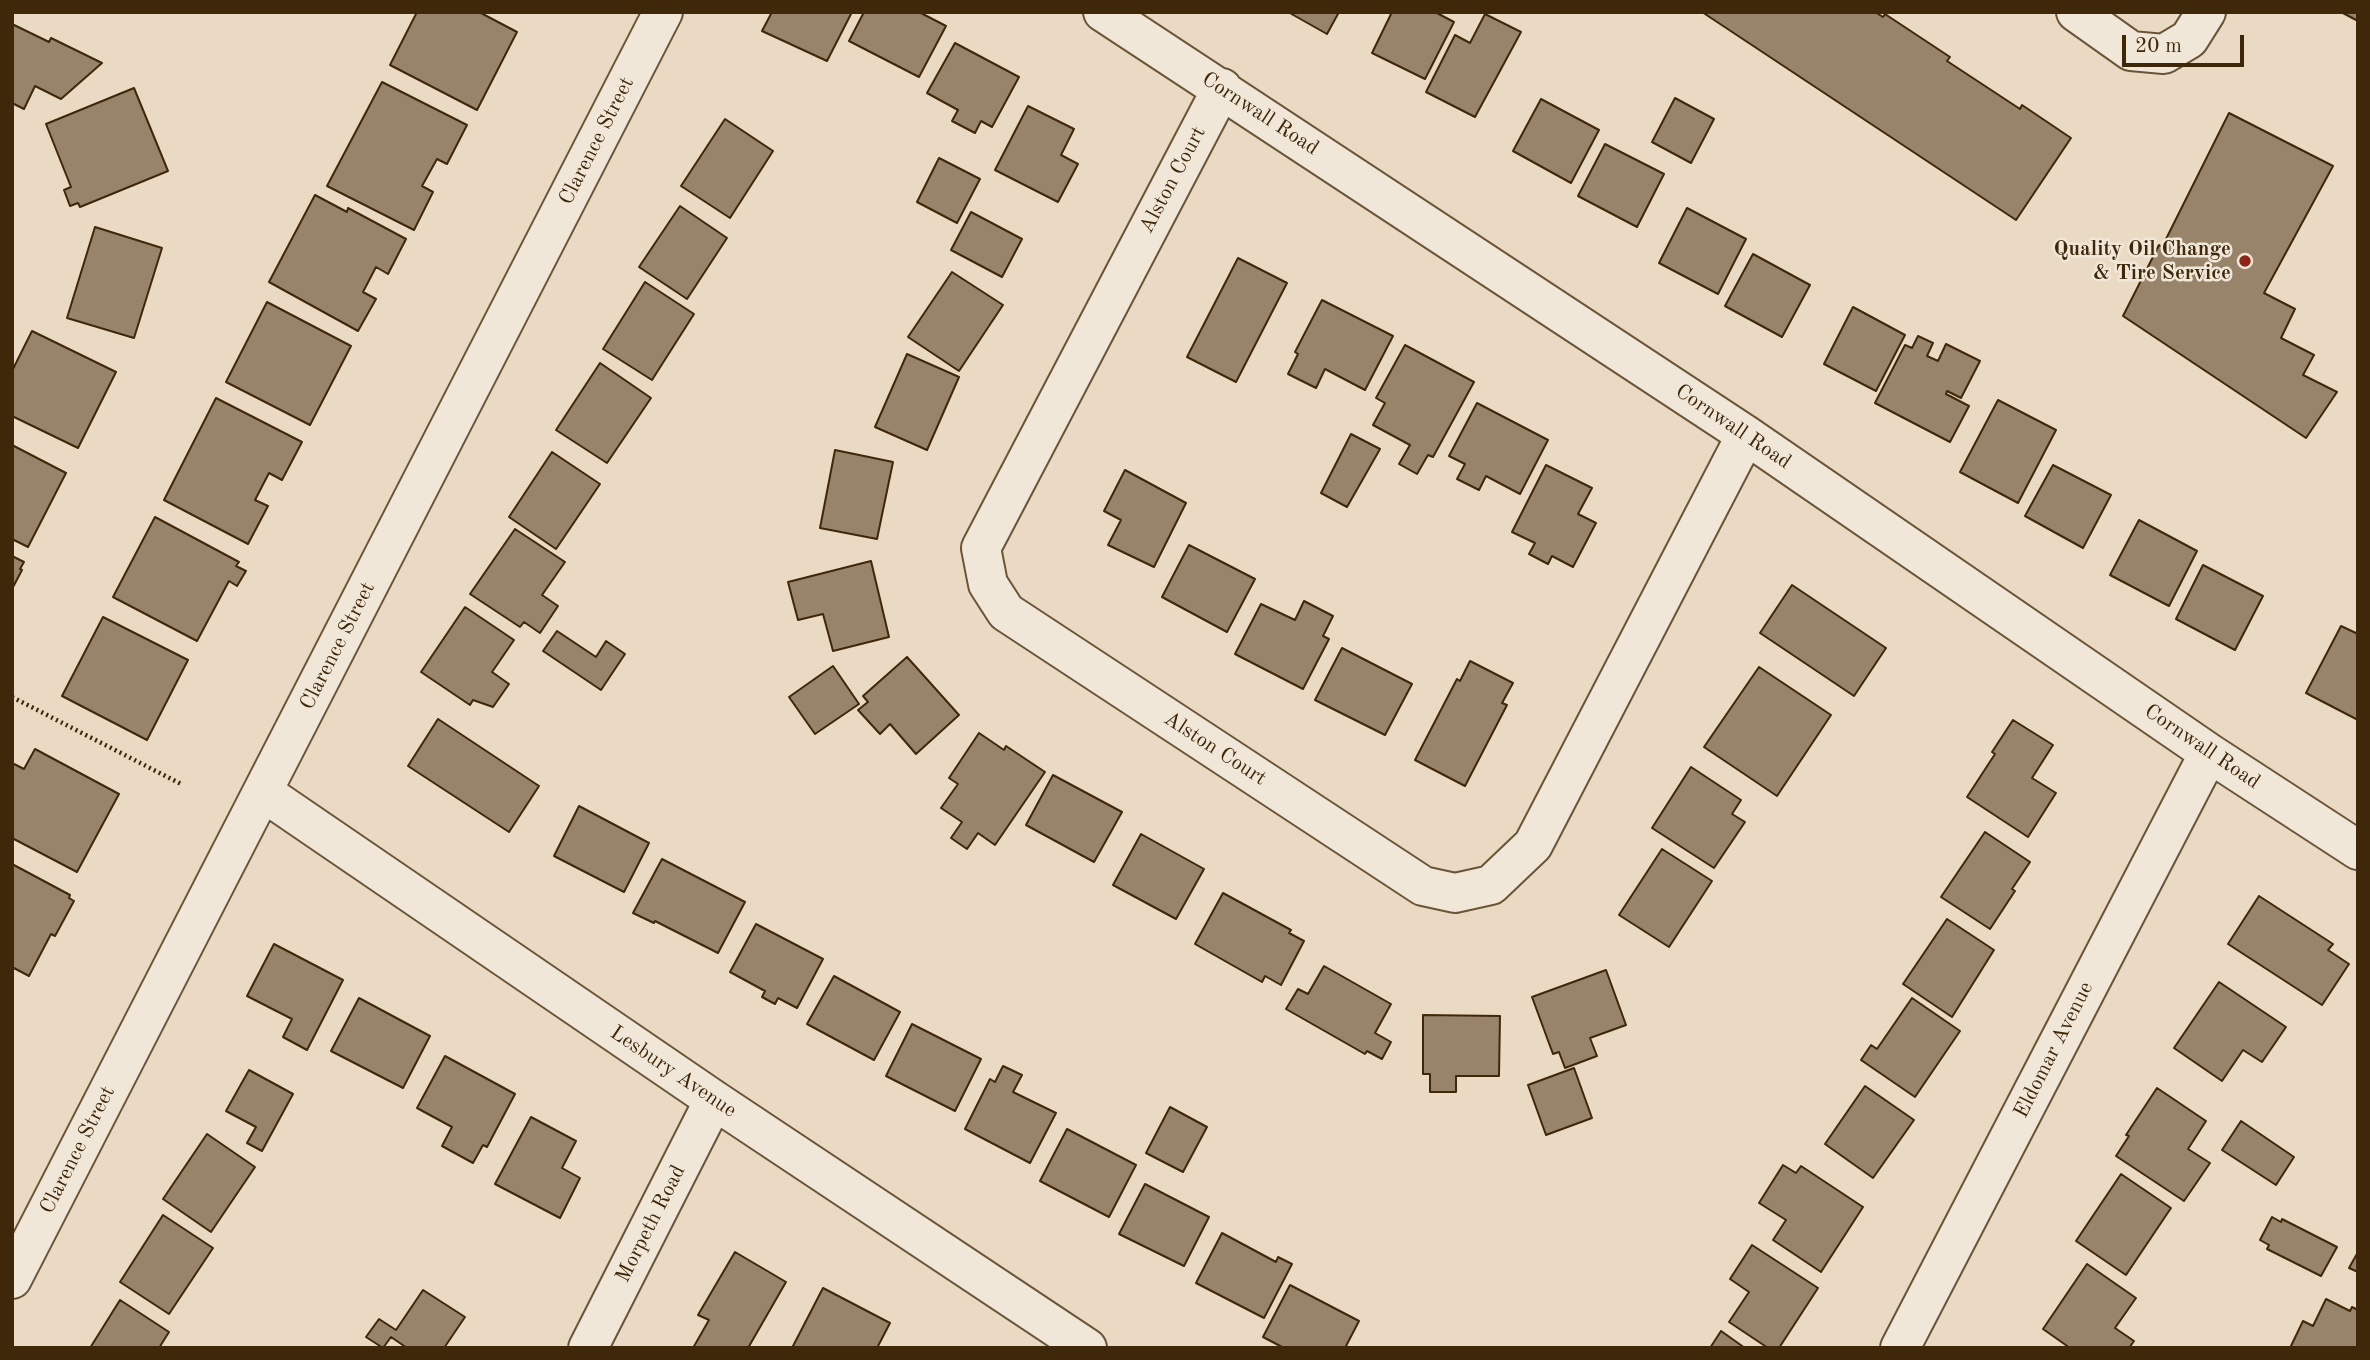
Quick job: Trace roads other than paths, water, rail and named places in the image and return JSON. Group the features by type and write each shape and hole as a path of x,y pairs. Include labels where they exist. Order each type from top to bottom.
{"street":[{"name":"Clarence Street","path":"12,1279 663,12"},
{"name":"Cornwall Road","path":"1104,12 1746,435 2208,753 2358,850"},
{"path":"2076,12 2131,51 2164,54 2189,39 2206,12"},
{"name":"Alston Court","path":"1222,88 981,548 988,584 1006,612 1423,886 1455,893 1491,885 1533,845 1746,435"},
{"name":"Eldomar Avenue","path":"1900,1348 2208,753"},
{"name":"Lesbury Avenue","path":"263,792 714,1100 1087,1348"},
{"name":"Morpeth Road","path":"588,1348 714,1100"}],"place":[{"name":"Quality Oil Change & Tire Service","path":"2245,261"}]}
